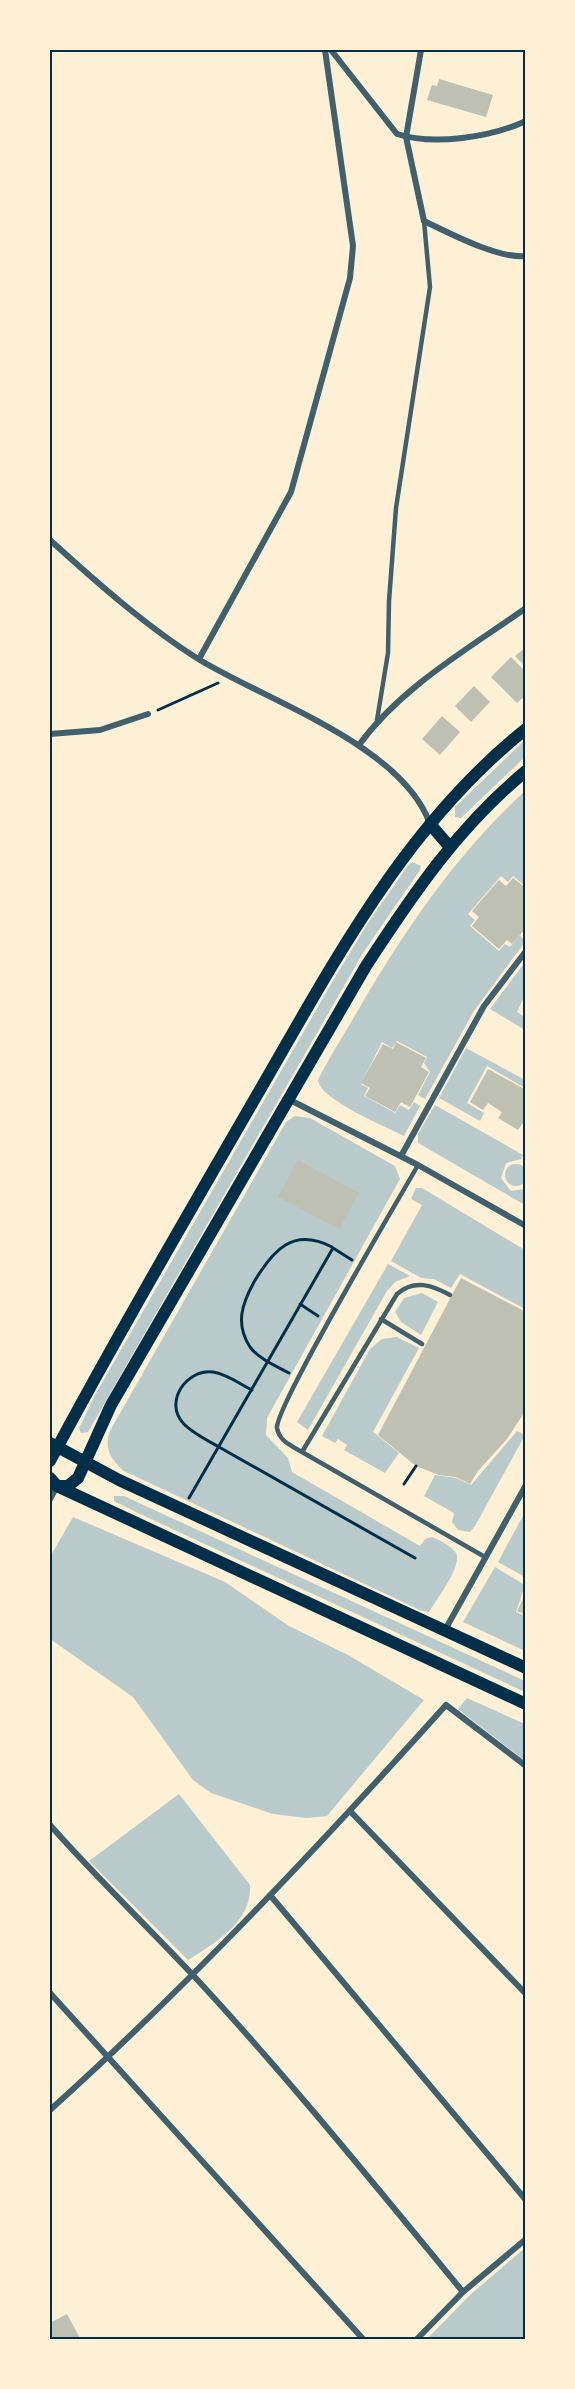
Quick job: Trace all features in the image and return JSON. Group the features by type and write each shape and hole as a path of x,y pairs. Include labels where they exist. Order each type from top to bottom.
{"main road":[{"path":"50,1461 53,1445 319,986 370,905 430,824 466,782 525,729"},
{"path":"52,1482 74,1483 86,1462 111,1405 366,966 400,912 449,846 484,808 525,771"},
{"path":"430,824 449,846"},
{"path":"53,1445 183,1509 525,1668"},
{"path":"52,1482 525,1704"}],"street":[{"path":"199,659 291,492 350,278 352,246 325,50"},
{"path":"331,50 397,134 421,139 494,134 525,121"},
{"path":"421,50 406,137 424,221 492,249 525,256"},
{"path":"50,540 98,584 199,659 359,745 411,789 424,808 430,824"},
{"path":"359,745 377,720 398,700 525,608"},
{"path":"50,734 100,730 148,714"},
{"path":"401,1156 484,1006 525,951"},
{"path":"290,1100 418,1165 525,1226"},
{"path":"50,1499 52,1482"},
{"path":"444,1631 525,1485"},
{"path":"50,2110 107,2058 270,1894 350,1811 446,1705 525,1766"},
{"path":"350,1811 525,1994"},
{"path":"50,1825 94,1875 191,1974 341,2144 463,2292"},
{"path":"270,1894 525,2200"},
{"path":"50,1993 364,2340"},
{"path":"416,2340 463,2292 525,2239"}],"lane":[{"path":"377,720 388,653 388,601 396,508 429,296 429,263 424,221"},
{"path":"418,1165 298,1379 277,1420 277,1429 281,1438 302,1452 485,1557"},
{"path":"302,1452 397,1294 411,1286 431,1285 450,1295"},
{"path":"381,1320 422,1344"}],"path":[{"path":"148,714 233,678"},
{"path":"298,1379 268,1362 250,1347 241,1319 244,1302 264,1264 277,1250 292,1242 316,1241 333,1248 361,1265"},
{"path":"183,1509 333,1248"},
{"path":"300,1304 318,1316"},
{"path":"252,1390 212,1372 194,1376 180,1389 176,1400 179,1417 189,1428 219,1447 415,1558"},
{"path":"404,1484 417,1466"}],"shaded area":[{"path":"525,740 525,757 461,818 455,817 455,807"},
{"path":"525,791 525,886 513,876 508,882 501,876 468,914 475,920 470,926 499,951 505,944 510,947 520,935 525,942 474,1011 425,1099 418,1095 430,1072 424,1063 427,1057 397,1041 392,1048 382,1042 361,1084 368,1088 364,1096 395,1113 400,1105 409,1110 414,1102 420,1106 404,1136 341,1104 321,1088 318,1080 393,952 433,895 476,841"},
{"path":"413,862 421,866 420,870 363,953 88,1432 81,1433 79,1428 95,1395 331,984 368,923 409,864"},
{"path":"525,962 525,995 517,1012 525,1017 525,1030 490,1009"},
{"path":"466,1048 525,1080 525,1088 487,1066 467,1103 484,1113 480,1121 439,1098"},
{"path":"435,1105 523,1155 521,1159 506,1163 501,1178 511,1191 525,1189 525,1205 418,1143 418,1134"},
{"path":"295,1116 310,1118 395,1166 400,1179 267,1418 266,1435 288,1458 292,1472 420,1546 425,1539 432,1537 454,1550 457,1558 456,1566 429,1612 422,1611 124,1471 109,1452 108,1441 111,1429 286,1122"},
{"path":"516,1164 524,1167 527,1175 524,1183 516,1186 508,1183 505,1175 508,1167"},
{"path":"416,1188 422,1188 525,1250 525,1309 460,1274 451,1288 434,1279 421,1278 391,1261 422,1205 411,1199"},
{"path":"388,1264 410,1276 395,1282 387,1291 308,1430 297,1422"},
{"path":"422,1293 438,1302 421,1335 401,1322 395,1312 404,1298"},
{"path":"397,1337 419,1348 373,1432 399,1453 385,1473 344,1450 347,1445 338,1439 335,1443 322,1436 370,1349 382,1339"},
{"path":"517,1431 525,1435 475,1526 470,1532 458,1530 452,1522 454,1513 424,1496 435,1475 456,1478 471,1485"},
{"path":"114,1496 124,1496 525,1681 525,1692 140,1514 114,1501"},
{"path":"525,1512 525,1577 498,1562"},
{"path":"73,1517 225,1582 289,1626 348,1655 424,1700 327,1816 307,1818 273,1814 211,1793 193,1780 133,1697 50,1639 50,1557"},
{"path":"495,1567 525,1585 516,1612 525,1616 525,1651 463,1622"},
{"path":"467,1698 525,1724 525,1761 458,1709"},
{"path":"179,1794 250,1885 249,1898 239,1920 210,1946 188,1960 89,1861"},
{"path":"525,2248 525,2339 427,2339 471,2294"}],"building":[{"path":"439,79 493,95 486,117 427,100 432,85 437,86"},
{"path":"526,647 526,667 515,656"},
{"path":"511,657 526,672 526,695 517,703 491,677"},
{"path":"474,686 490,702 471,722 455,706"},
{"path":"442,716 460,732 440,755 422,739"},
{"path":"513,878 526,888 526,928 512,944 507,940 499,949 472,926 479,917 472,911 499,880 506,886"},
{"path":"396,1042 426,1058 421,1067 429,1072 410,1107 401,1102 395,1112 365,1096 370,1088 361,1083 383,1044 393,1049"},
{"path":"488,1069 526,1090 526,1125 523,1123 518,1130 498,1118 502,1112 488,1103 483,1110 470,1102"},
{"path":"298,1160 359,1193 339,1229 278,1197"},
{"path":"461,1278 526,1312 526,1410 507,1439 478,1471 470,1484 456,1477 439,1475 416,1466 378,1435"},
{"path":"526,1593 526,1615 517,1611"},
{"path":"67,2314 81,2340 50,2340 50,2323"}]}
